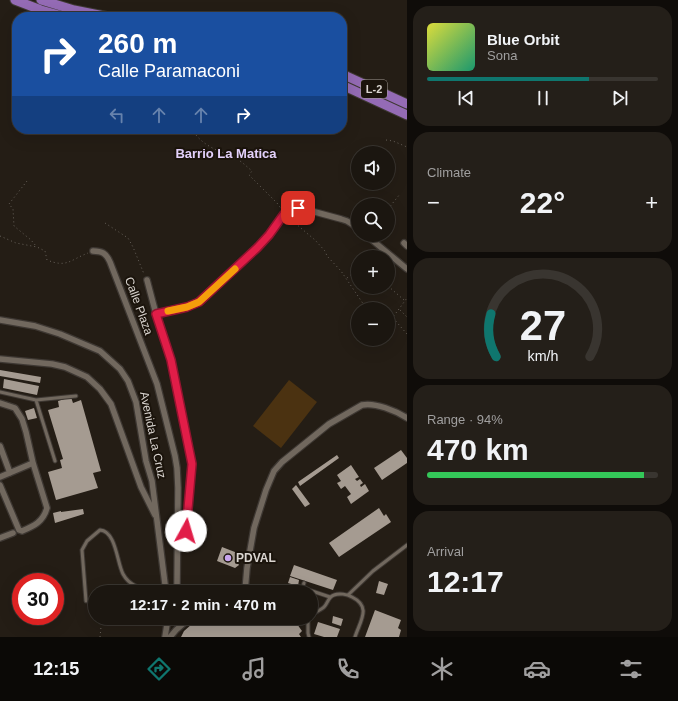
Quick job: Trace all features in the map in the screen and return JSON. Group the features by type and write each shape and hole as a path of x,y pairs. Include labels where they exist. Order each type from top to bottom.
{"highway":[{"path":"15,0 48,12"},
{"path":"41,0 84,12"},
{"name":"L-2","path":"347,76 407,104"},
{"name":"L-2","path":"347,87 407,115"}],"street":[{"path":"156,314 187,307 199,302 257,248 269,235 284,214 290,209 298,208 347,221 351,224"},
{"path":"374,242 407,269"},
{"name":"Calle Plaza","path":"93,251 101,251 107,256 110,262 157,384 169,428 177,468 177,585"},
{"path":"147,280 171,360 192,464 186,531 182,539 177,542"},
{"name":"Avenida La Cruz","path":"0,320 36,326 77,340 100,351 120,369 128,381 136,402 146,461 152,481 165,585"},
{"path":"0,359 52,364 87,377 100,389 111,404 141,487 157,520"},
{"path":"0,403 15,408 22,419 33,463 47,508 41,521 22,531 16,531 0,538"},
{"path":"243,585 254,528 271,476 278,466 329,424 362,404 394,410 407,418"},
{"path":"0,446 10,473"},
{"path":"0,477 33,463"},
{"path":"0,485 16,531"},
{"path":"165,637 167,625"},
{"path":"170,637 182,625"}],"lane":[{"path":"0,392 36,400 76,396"},
{"path":"36,400 55,461"},
{"path":"86,601 82,550 86,541 100,530 106,532 112,538 124,575 134,585"},
{"path":"348,595 373,572 407,545"},
{"path":"318,593 330,597"},
{"path":"318,610 326,605 330,597 335,594 348,595 357,599 362,604 364,611 355,637"},
{"path":"308,625 309,637"}],"path":[{"path":"196,135 207,145 231,156 252,170 250,175 277,203 284,214 315,240 362,302"},
{"path":"386,140 394,141 407,147"},
{"path":"28,181 9,204 13,209 14,226 37,247"},
{"path":"395,200 400,194"},
{"path":"105,223 128,238 147,280"},
{"path":"0,236 16,243 37,247 45,251 47,260 58,264 66,264 93,251"},
{"path":"346,279 351,275"},
{"path":"395,292 405,301"},
{"path":"395,315 407,298"},
{"path":"399,310 407,317"},
{"path":"395,321 407,334"},
{"path":"100,627 100,637"}],"shaded area":[{"path":"289,380 317,402 281,448 253,426"}],"building":[{"path":"0,370 41,377 40,383 0,376"},
{"path":"4,379 39,386 37,395 3,388"},
{"path":"71,397 73,403 81,400 101,471 93,473 98,488 56,500 48,472 62,468 60,460 63,459 48,410 59,407 58,401"},
{"path":"34,408 37,418 28,420 25,411"},
{"path":"401,450 407,458 407,463 382,480 374,468"},
{"path":"337,455 339,458 300,486 298,482"},
{"path":"351,465 359,477 355,479 357,481 360,479 363,483 360,485 361,487 365,484 369,491 351,504 347,497 351,494 345,486 341,489 337,483 341,481 337,475"},
{"path":"296,485 310,504 305,507 292,489"},
{"path":"379,508 384,516 386,514 391,522 339,557 329,543"},
{"path":"83,509 84,514 55,523 53,513"},
{"name":"PDVAL","path":"222,547 240,554 237,562 239,565 235,568 217,561"},
{"path":"294,565 337,580 333,590 290,576"},
{"path":"290,577 299,580 298,585 288,583"},
{"path":"379,581 388,584 384,595 376,593"},
{"path":"375,610 401,620 398,628 401,630 399,637 365,637"},
{"path":"333,616 343,619 341,626 332,623"},
{"path":"318,622 340,629 337,637 324,637 314,634"},
{"path":"191,625 298,625 302,631 299,634 301,637 181,637 184,631"}],"slow traffic":[{"path":"168,311 187,307 199,302 235,269"}],"place":[{"name":"PDVAL","path":"228,558"}],"district":[{"name":"Barrio La Matica","path":"226,153"}],"route":[{"path":"186,531 192,464 171,360 156,314 187,307 199,302 257,248 269,235 284,214 290,209 298,208"}]}
